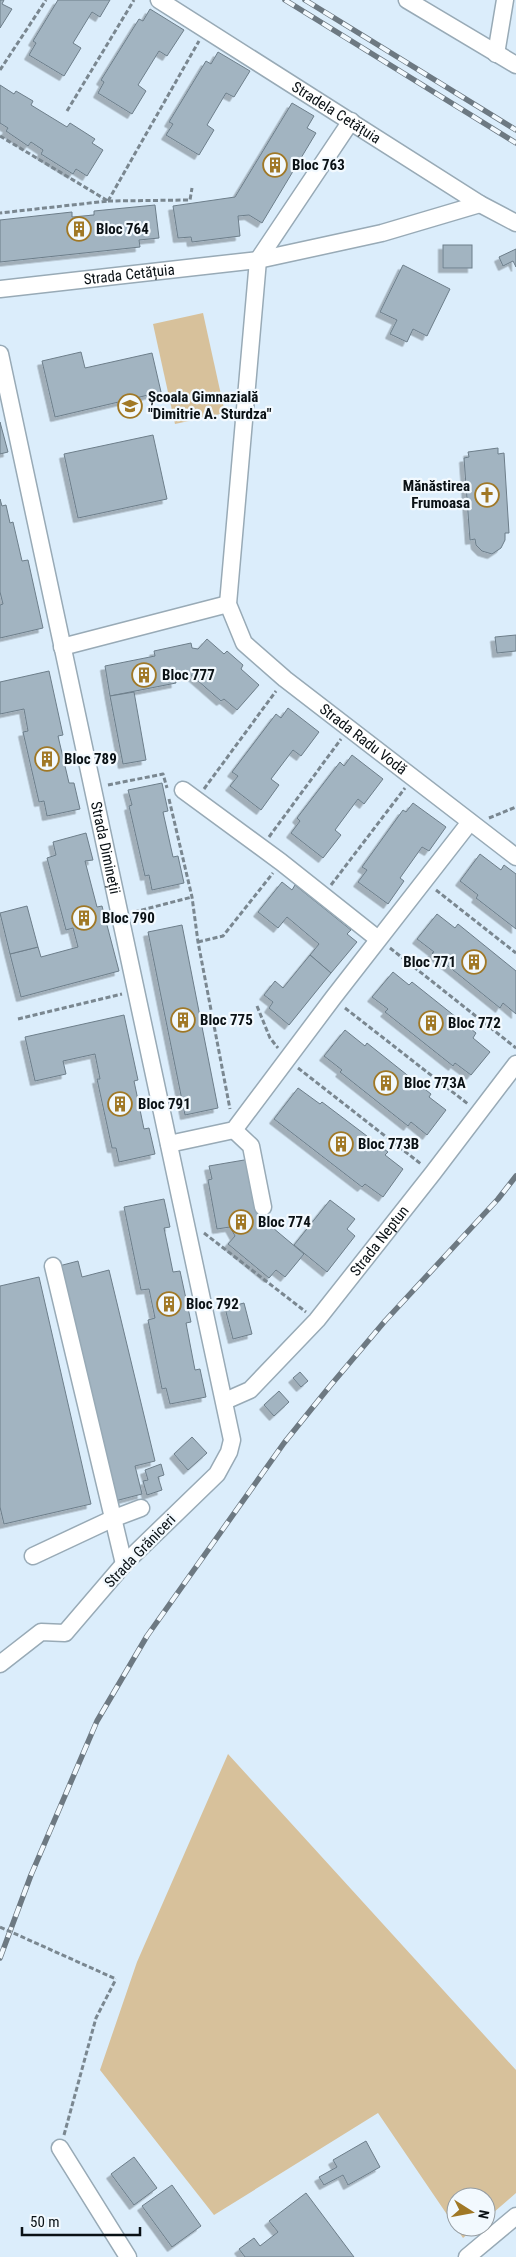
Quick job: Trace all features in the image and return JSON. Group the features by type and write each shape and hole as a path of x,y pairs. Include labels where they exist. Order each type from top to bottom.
{"street":[{"name":"Stradela Cetățuia","path":"159,0 480,204 516,223"},
{"path":"407,0 516,66"},
{"path":"496,54 505,0"},
{"path":"258,260 351,121"},
{"name":"Strada Cetățuia","path":"0,289 258,260 382,233 480,204"},
{"name":"Strada Radu Vodă","path":"258,260 228,604 244,643 349,729 516,857"},
{"name":"Strada Dimineții","path":"0,354 225,1401"},
{"path":"62,647 228,604"},
{"path":"190,794 281,862 378,939"},
{"path":"169,1144 234,1130 332,998 470,822"},
{"name":"Strada Neptun","path":"225,1401 250,1390 317,1320 516,1064"},
{"path":"234,1130 251,1146 263,1207"},
{"path":"53,1266 124,1564"},
{"name":"Strada Grăniceri","path":"0,1664 41,1632 65,1632 124,1564 217,1474 229,1452 232,1440 225,1401"},
{"path":"33,1556 112,1519 141,1508"},
{"path":"60,2148 128,2257"},
{"path":"467,2257 516,2216"}],"path":[{"path":"0,70 46,0"},
{"path":"66,111 134,0"},
{"path":"108,201 206,29"},
{"path":"0,136 108,201"},
{"path":"0,213 108,201 190,200 192,188"},
{"path":"190,794 286,679"},
{"path":"262,848 349,729"},
{"path":"92,788 164,774 192,897 198,942 234,1130"},
{"path":"323,895 412,778"},
{"path":"470,822 482,821 516,807"},
{"path":"198,942 223,936 281,862"},
{"path":"424,880 516,953"},
{"path":"121,915 192,897"},
{"path":"378,939 516,1048"},
{"path":"18,1018 138,990"},
{"path":"332,998 479,1112"},
{"path":"257,1006 270,1038 287,1059 433,1173"},
{"path":"186,1219 317,1320"},
{"path":"0,1927 116,1979 96,2018 60,2148"}],"shaded area":[{"path":"203,313 225,413 175,424 153,324"},
{"path":"228,1754 516,2070 516,2193 496,2210 496,2187 446,2187 446,2213 378,2113 214,2215 100,2070 137,1962"}],"building":[{"path":"0,0 4,0 2,4 12,9 0,28"},
{"path":"58,0 110,0 100,17 92,12 73,43 81,48 64,76 29,55 36,43 33,41"},
{"path":"150,9 184,30 167,56 159,51 138,85 146,91 132,114 98,93 104,82 101,80 139,19 143,21"},
{"path":"218,52 250,71 234,97 226,93 207,125 214,130 199,155 166,135 173,124 169,122 206,61 211,64"},
{"path":"0,85 14,94 16,91 33,101 31,105 67,127 70,123 95,139 92,143 103,150 87,176 76,169 73,174 41,154 43,150 31,142 28,146 6,131 8,128 0,123"},
{"name":"Bloc 763","path":"292,103 314,116 307,128 316,133 262,223 249,215 238,216 240,236 192,242 191,237 178,238 173,206 235,197"},
{"name":"Bloc 764","path":"155,205 159,238 139,240 140,247 0,262 0,220 72,212 72,217 94,215 94,211"},
{"path":"443,245 472,245 472,268 443,268"},
{"path":"516,249 516,267 513,261 503,266 499,257"},
{"path":"403,265 450,289 427,336 413,329 407,342 390,334 397,320 380,312"},
{"path":"81,352 85,368 152,353 161,392 55,417 42,361"},
{"path":"0,422 8,452 0,454"},
{"path":"153,435 167,499 78,518 64,454"},
{"name":"Mănăstirea Frumoasa","path":"498,448 498,454 504,453 509,533 505,533 505,540 501,548 492,554 482,551 476,545 475,539 470,540 464,458 469,457 468,452"},
{"path":"0,499 2,506 6,505 10,523 13,522 22,561 28,560 43,628 0,638 0,605 3,604 0,592"},
{"path":"516,635 516,651 497,653 495,637"},
{"name":"Bloc 777","path":"207,639 224,654 227,651 243,665 241,669 259,685 237,710 224,699 221,701 189,673 174,676 176,683 110,696 105,666 155,656 154,651 191,643 192,648 198,649"},
{"name":"Bloc 789","path":"49,671 63,735 58,736 69,783 74,783 80,809 47,816 44,801 39,802 23,732 28,731 24,709 0,714 0,682"},
{"name":"Bloc 777","path":"134,692 146,760 123,764 110,696"},
{"path":"288,708 319,732 301,756 293,750 271,779 279,785 261,810 230,786 238,776 232,772 276,714 281,718"},
{"path":"352,755 383,779 364,804 358,799 335,830 341,835 323,858 291,833 300,821 297,818 340,762 344,766"},
{"path":"162,783 168,811 163,812 173,857 178,856 184,883 152,890 149,875 145,876 129,806 132,805 128,790"},
{"path":"413,803 446,827 429,851 422,847 400,878 404,881 388,904 358,882 367,870 362,867 403,810 406,812"},
{"name":"Bloc 790","path":"86,833 93,860 85,861 97,907 102,906 119,971 21,997 10,954 38,947 41,957 78,947 73,928 66,930 47,858 56,855 53,842"},
{"path":"480,854 501,870 504,865 516,874 516,929 476,898 478,895 460,881"},
{"path":"282,882 292,890 295,885 351,930 347,934 357,942 331,973 310,955 319,944 287,917 278,928 258,912"},
{"path":"27,906 38,947 10,954 0,913"},
{"name":"Bloc 771","path":"437,914 455,928 458,924 516,971 516,1014 503,1003 500,1008 417,939"},
{"name":"Bloc 775","path":"182,925 218,1108 185,1115 148,932"},
{"path":"310,955 331,973 289,1025 269,1008 273,1002 264,995 275,981 283,988"},
{"name":"Bloc 772","path":"393,972 409,985 412,982 476,1033 473,1038 490,1052 471,1075 455,1063 453,1066 385,1012 388,1009 372,997"},
{"name":"Bloc 791","path":"124,1015 138,1080 134,1081 144,1129 149,1128 155,1154 119,1162 116,1148 112,1148 97,1079 100,1079 95,1054 63,1061 66,1074 35,1081 25,1037"},
{"name":"Bloc 773A","path":"345,1030 365,1046 367,1043 431,1094 429,1097 446,1110 427,1135 411,1122 408,1126 340,1072 342,1070 324,1056"},
{"name":"Bloc 773B","path":"298,1088 320,1104 322,1102 388,1152 385,1155 403,1169 383,1197 365,1184 362,1187 274,1119"},
{"name":"Bloc 774","path":"250,1159 260,1217 304,1254 285,1277 276,1270 269,1278 228,1244 235,1236 230,1227 217,1229 208,1180 212,1179 209,1166"},
{"name":"Bloc 792","path":"164,1199 170,1227 164,1228 173,1272 180,1271 191,1322 186,1323 195,1370 200,1369 206,1397 170,1404 166,1388 162,1389 148,1320 155,1318 149,1289 141,1290 124,1207"},
{"name":"Bloc 774","path":"330,1200 355,1219 347,1229 355,1236 327,1272 294,1245"},
{"path":"78,1261 82,1277 109,1270 155,1461 135,1466 142,1494 115,1501 59,1266"},
{"path":"39,1277 91,1504 4,1524 0,1507 0,1286"},
{"path":"244,1303 252,1334 233,1339 225,1308"},
{"path":"300,1372 308,1381 301,1387 293,1378"},
{"path":"279,1391 289,1402 274,1416 264,1405"},
{"path":"192,1437 207,1453 188,1470 174,1454"},
{"path":"161,1464 164,1475 158,1477 162,1490 147,1495 143,1481 148,1480 145,1470"},
{"path":"366,2141 380,2167 348,2185 343,2175 324,2185 319,2177 337,2167 333,2160"},
{"path":"134,2157 157,2188 134,2205 111,2174"},
{"path":"172,2185 201,2226 172,2247 142,2206"},
{"path":"306,2193 354,2257 245,2257 239,2249 254,2238 260,2246 278,2232 269,2221"}],"railway":[{"path":"285,0 516,143"},
{"path":"305,0 516,130"},
{"path":"0,1958 31,1875 97,1721 147,1636 284,1443 385,1321 498,1199 516,1176"}],"place":[{"name":"Bloc 763","path":"275,165"},
{"name":"Bloc 764","path":"79,229"},
{"name":"Școala Gimnazială \"Dimitrie A. Sturdza\"","path":"130,406"},
{"name":"Mănăstirea Frumoasa","path":"487,495"},
{"name":"Bloc 777","path":"144,675"},
{"name":"Bloc 789","path":"47,759"},
{"name":"Bloc 790","path":"84,918"},
{"name":"Bloc 771","path":"474,962"},
{"name":"Bloc 775","path":"183,1020"},
{"name":"Bloc 772","path":"431,1023"},
{"name":"Bloc 773A","path":"386,1083"},
{"name":"Bloc 791","path":"120,1104"},
{"name":"Bloc 773B","path":"341,1144"},
{"name":"Bloc 774","path":"241,1222"},
{"name":"Bloc 792","path":"169,1304"}]}
